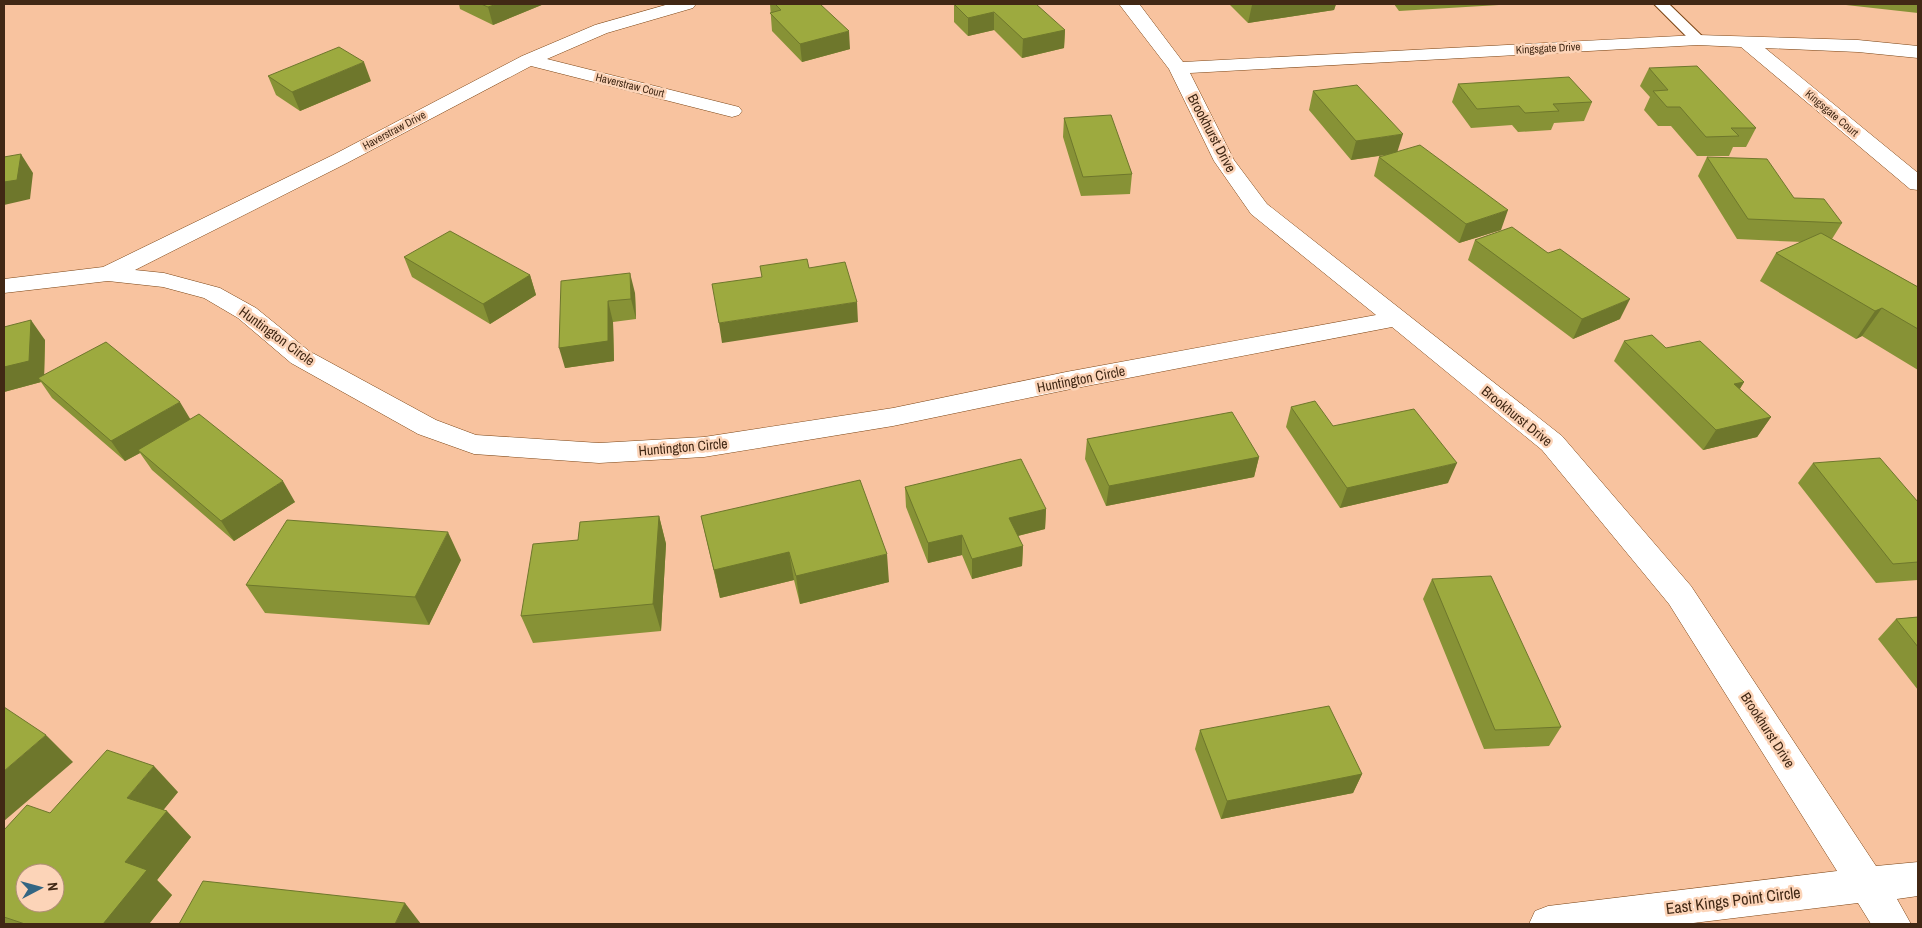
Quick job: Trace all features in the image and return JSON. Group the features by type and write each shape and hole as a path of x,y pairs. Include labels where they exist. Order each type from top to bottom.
{"street":[{"name":"Haverstraw Drive","path":"108,274 340,159 529,60 601,29 687,4"},
{"name":"Brookhurst Drive","path":"1128,4 1178,68 1224,161 1259,209 1395,320 1552,443 1680,595 1892,924"},
{"name":"Kingsgate Drive","path":"1178,68 1698,40 1858,46 1918,52"},
{"name":"Kingsgate Court","path":"1746,42 1918,184"},
{"name":"Haverstraw Court","path":"529,60 732,111"},
{"name":"Huntington Circle","path":"4,286 108,274 164,280 212,293 247,313 300,357 427,427 474,444 599,453 704,447 893,417 1066,381 1395,320"},
{"name":"East Kings Point Circle","path":"1548,924 1918,879"}],"lane":[{"path":"1661,4 1698,40"}],"building":[{"path":"481,4 497,4 488,7"},
{"path":"775,4 820,4 849,31 800,44 770,13 781,10"},
{"path":"954,4 1036,4 1065,30 1023,39 994,12 968,18"},
{"path":"339,47 364,62 292,92 268,76"},
{"path":"1697,66 1756,128 1731,128 1739,136 1706,137 1680,107 1667,107 1653,91 1668,90 1649,68"},
{"path":"1569,77 1592,102 1553,104 1559,111 1525,113 1519,106 1477,109 1458,84"},
{"path":"1357,85 1403,134 1356,141 1313,91"},
{"path":"1111,115 1132,174 1083,177 1064,118"},
{"path":"1420,145 1508,210 1466,224 1379,157"},
{"path":"21,154 17,180 4,182 4,157"},
{"path":"1707,157 1767,159 1794,198 1824,199 1842,223 1748,219"},
{"path":"1512,227 1548,253 1560,249 1630,299 1582,319 1475,240"},
{"path":"450,231 530,275 483,304 404,257"},
{"path":"1821,233 1918,287 1918,329 1882,308 1875,311 1776,253"},
{"path":"807,259 809,268 845,262 857,302 719,323 712,284 762,277 760,266"},
{"path":"630,273 631,299 608,301 608,341 559,348 561,281"},
{"path":"31,320 29,361 4,367 4,327"},
{"path":"1652,335 1666,348 1700,341 1744,382 1734,384 1771,417 1716,430 1624,341"},
{"path":"106,342 180,402 111,441 38,378"},
{"path":"1315,401 1333,426 1414,409 1457,463 1347,488 1291,407"},
{"path":"1232,412 1259,457 1109,486 1087,439"},
{"path":"199,414 283,481 221,521 138,450"},
{"path":"1880,458 1918,502 1918,562 1893,564 1813,463"},
{"path":"1021,459 1046,509 1009,518 1023,546 972,559 962,535 928,543 905,487"},
{"path":"860,480 887,554 796,576 789,552 714,570 701,516"},
{"path":"659,516 653,604 521,616 533,544 578,540 580,522"},
{"path":"287,520 448,532 415,597 246,585"},
{"path":"1491,576 1561,727 1495,730 1432,579"},
{"path":"1918,617 1918,647 1896,619"},
{"path":"1329,706 1362,774 1227,801 1200,730"},
{"path":"4,707 46,735 4,771"},
{"path":"107,750 154,766 127,798 167,811 125,862 147,870 103,924 25,924 4,917 4,830 27,805 50,813"},
{"path":"203,881 405,903 395,924 179,924"}]}
